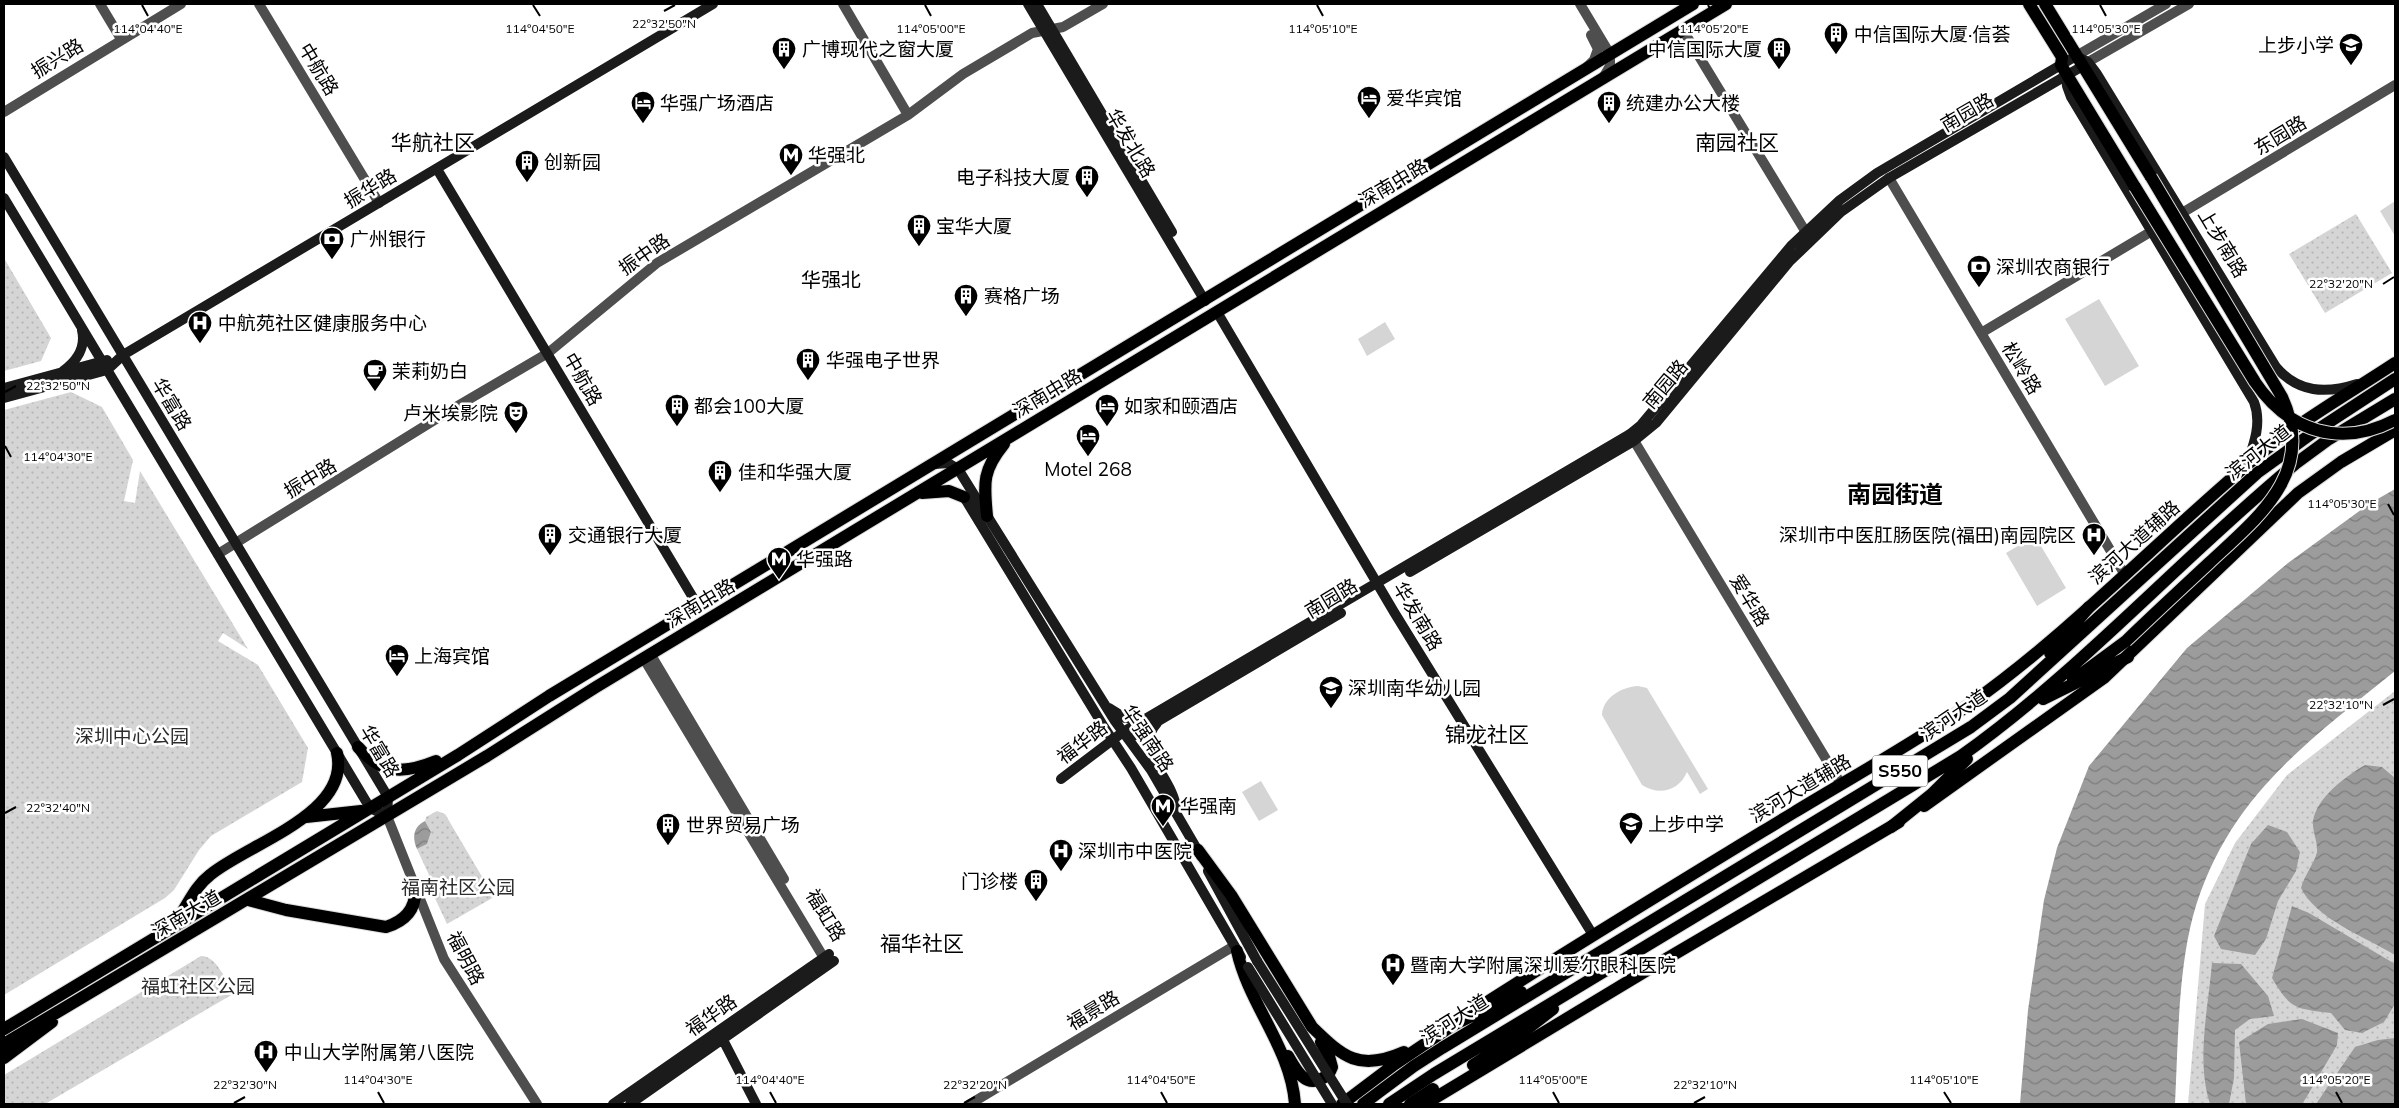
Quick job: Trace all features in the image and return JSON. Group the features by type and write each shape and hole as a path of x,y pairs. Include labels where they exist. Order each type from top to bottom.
{"main road":[{"name":"振华路","path":"105,366 713,4"},
{"name":"华发北路","path":"1028,4 1048,31 1208,299"},
{"name":"华发北路","path":"1037,4 1048,31"},
{"name":"深南中路","path":"370,808 458,755 549,696 1694,4"},
{"name":"深南中路","path":"387,816 1726,4"},
{"path":"2030,4 2062,57 2067,86 2072,97 2256,406 2258,417 2256,435 2247,464"},
{"name":"上步南路","path":"2046,4 2182,213 2276,367 2293,383 2314,391 2341,389 2371,379"},
{"name":"南园路","path":"1126,736 1632,438 1656,422 1789,262 1808,236 1858,185 2082,61"},
{"name":"上步南路","path":"2063,688 2126,641 2267,507 2280,488 2292,453 2292,429 2288,410 2282,398 2082,61"},
{"path":"2064,70 2255,382 2272,404 2299,423 2324,433 2354,434 2369,432 2395,420"},
{"name":"南园路","path":"1808,236 1889,178 2064,70"},
{"name":"华富路","path":"4,157 388,797 387,816"},
{"name":"中航路","path":"437,169 698,606"},
{"name":"华富路","path":"4,198 370,808"},
{"name":"华发南路","path":"1217,312 1379,586 1592,935"},
{"path":"60,373 70,366 80,352 83,336 81,326"},
{"name":"滨河大道辅路","path":"1342,1104 1426,1042 1592,935 1841,784 1914,742 1969,704 2090,608 2247,464 2312,416 2395,363"},
{"path":"4,388 60,373 105,366"},
{"path":"4,398 105,366"},
{"path":"2247,388 2257,396 2274,392 2280,382 2276,367"},
{"name":"滨河大道","path":"1363,1104 1414,1066 1943,745 2010,698 2257,473 2311,434 2395,379"},
{"name":"滨河大道","path":"1389,1104 1434,1074 1592,977 1920,783 2002,727 2289,469 2329,439 2395,399"},
{"path":"1420,1102 1542,1033 1936,799 2105,677 2298,493 2340,462 2395,430"},
{"path":"987,516 984,488 985,476 995,456 1009,438"},
{"path":"934,464 948,463 958,469"},
{"name":"华强南路","path":"958,469 1022,569 1104,704 1144,761 1176,813 1198,850 1222,900 1257,961 1347,1104"},
{"path":"917,494 949,491 964,497"},
{"name":"华强南路","path":"964,497 1131,768 1235,949 1332,1104"},
{"path":"2010,698 2090,608"},
{"path":"2020,712 2063,688 2095,675 2128,657"},
{"path":"1104,704 1126,718 1154,719 1149,750 1171,789 1176,813"},
{"path":"1891,827 1932,794 2002,727"},
{"name":"福华路","path":"1061,779 1112,740 1126,736"},
{"path":"358,747 365,755 379,765 398,770 412,770 458,755"},
{"path":"166,931 179,917 193,892 208,876 304,817 318,806 331,791 338,775 337,753"},
{"path":"1131,768 1144,761"},
{"path":"304,817 350,813 370,808 387,816"},
{"name":"深南大道","path":"4,1029 370,808"},
{"name":"深南大道","path":"4,1044 387,816"},
{"path":"1198,850 1231,895 1312,1027 1332,1063 1330,1071 1326,1076 1314,1082 1301,1076 1276,1037 1246,982 1235,949"},
{"path":"248,900 286,910 386,927 396,924 410,914 415,902 415,887"},
{"name":"福华路","path":"630,1104 721,1035 829,958"},
{"path":"1453,1025 1580,964"},
{"path":"1420,1102 1473,1064 1534,1025 1592,977"},
{"path":"4,1058 42,1031 65,1007"},
{"path":"1312,1027 1328,1044 1345,1057 1362,1061 1397,1055 1426,1042"},
{"path":"1473,1064 1542,1033"},
{"path":"721,1035 756,1104"},
{"name":"福华路","path":"613,1104 721,1035"},
{"path":"1276,1037 1292,1082 1295,1104"}],"street":[{"path":"100,4 121,39"},
{"name":"振兴路","path":"4,112 181,4"},
{"name":"中航路","path":"259,4 379,203"},
{"path":"843,4 908,115"},
{"name":"振中路","path":"218,554 448,411 548,353 657,263 908,115 963,74 1032,33 1048,31 1103,4"},
{"path":"1572,4 1598,49 1594,60 1583,71"},
{"path":"1580,4 1610,54 1610,66 1602,79"},
{"name":"南园路","path":"2082,61 2166,4"},
{"name":"南园路","path":"2082,61 2189,4"},
{"path":"1683,30 1808,236"},
{"name":"东园路","path":"2182,213 2395,85"},
{"name":"松岭路","path":"1889,178 2125,575"},
{"path":"1981,333 2152,231"},
{"name":"爱华路","path":"1632,438 1841,784"},
{"name":"福虹路","path":"647,657 829,958"},
{"name":"福明路","path":"387,816 447,966 537,1104"},
{"name":"福景路","path":"970,1104 1235,949"}],"green space":[{"path":"2395,201 2395,236 2380,211"},
{"path":"2356,214 2392,273 2325,313 2289,254"},
{"path":"4,258 51,338 41,361 4,371"},
{"path":"2099,299 2139,366 2105,386 2065,319"},
{"path":"1385,322 1395,339 1367,356 1358,339"},
{"name":"深圳中心公园","path":"71,392 102,407 133,460 124,501 135,503 140,471 248,649 223,633 218,641 258,665 308,748 302,782 211,836 199,850 174,890 165,898 4,995 4,410"},
{"path":"2035,536 2066,588 2037,606 2006,553"},
{"path":"1638,686 1647,688 1708,789 1700,794 1687,772 1679,784 1668,790 1655,790 1642,785 1602,715 1606,703 1614,694 1626,688"},
{"path":"2395,691 2395,1104 2188,1104 2205,904 2235,843 2287,775"},
{"path":"1261,781 1278,810 1259,821 1242,792"},
{"name":"福南社区公园","path":"437,811 445,814 494,897 447,924 426,879 429,875 417,849 427,844 431,832 425,821 426,817"},
{"name":"福虹社区公园","path":"201,956 212,960 224,976 233,994 45,1104 4,1104 4,1075"}],"water":[{"path":"2395,489 2395,671 2301,749 2248,806 2226,838 2208,875 2193,916 2188,938 2180,1009 2175,1104 2020,1104 2028,1010 2044,900 2057,848 2089,766 2187,648 2288,563 2369,504"},
{"path":"2365,765 2382,767 2395,778 2395,955 2330,918 2308,899 2301,888 2317,852 2313,821 2320,804 2349,775"},
{"path":"425,821 431,832 427,844 417,849 414,841 415,833 418,826"},
{"path":"2268,825 2287,832 2300,852 2296,871 2278,901 2266,939 2255,955 2221,949 2214,936 2251,844"},
{"path":"2292,906 2309,913 2395,964 2395,1004 2384,1022 2362,1033 2345,1030 2331,1013 2295,1006 2284,996 2272,978"},
{"path":"2212,963 2241,964 2268,996 2274,1016 2250,1019 2235,1030 2234,1078 2229,1104 2210,1104 2206,1087 2203,1052"},
{"path":"2302,1019 2338,1033 2337,1045 2306,1098 2302,1104 2246,1104 2239,1042 2268,1024"},
{"path":"2395,1038 2395,1104 2316,1104 2355,1047 2378,1040"}],"place":[{"name":"中信国际大厦·信荟","path":"1836,55"},
{"name":"上步小学","path":"2351,66"},
{"name":"广博现代之窗大厦","path":"784,70"},
{"name":"中信国际大厦","path":"1779,70"},
{"name":"爱华宾馆","path":"1369,119"},
{"name":"华强广场酒店","path":"643,124"},
{"name":"统建办公大楼","path":"1609,124"},
{"name":"华强北","path":"791,176"},
{"name":"创新园","path":"527,183"},
{"name":"电子科技大厦","path":"1087,198"},
{"name":"宝华大厦","path":"919,247"},
{"name":"广州银行","path":"332,260"},
{"name":"深圳农商银行","path":"1979,288"},
{"name":"赛格广场","path":"966,317"},
{"name":"中航苑社区健康服务中心","path":"200,344"},
{"name":"华强电子世界","path":"808,381"},
{"name":"茉莉奶白","path":"375,392"},
{"name":"都会100大厦","path":"677,427"},
{"name":"如家和颐酒店","path":"1107,427"},
{"name":"卢米埃影院","path":"516,434"},
{"name":"Motel 268","path":"1088,457"},
{"name":"佳和华强大厦","path":"720,493"},
{"name":"交通银行大厦","path":"550,556"},
{"name":"深圳市中医肛肠医院(福田)南园院区","path":"2094,556"},
{"name":"华强路","path":"779,580"},
{"name":"上海宾馆","path":"397,677"},
{"name":"深圳南华幼儿园","path":"1331,709"},
{"name":"华强南","path":"1163,827"},
{"name":"上步中学","path":"1631,845"},
{"name":"世界贸易广场","path":"668,846"},
{"name":"深圳市中医院","path":"1061,872"},
{"name":"门诊楼","path":"1036,902"},
{"name":"暨南大学附属深圳爱尔眼科医院","path":"1393,986"},
{"name":"中山大学附属第八医院","path":"266,1073"}],"district":[{"name":"华航社区","path":"433,143"},
{"name":"南园社区","path":"1737,143"},
{"name":"华强北","path":"831,280"},
{"name":"南园街道","path":"1895,495"},
{"name":"锦龙社区","path":"1487,735"},
{"name":"福华社区","path":"922,944"}]}
